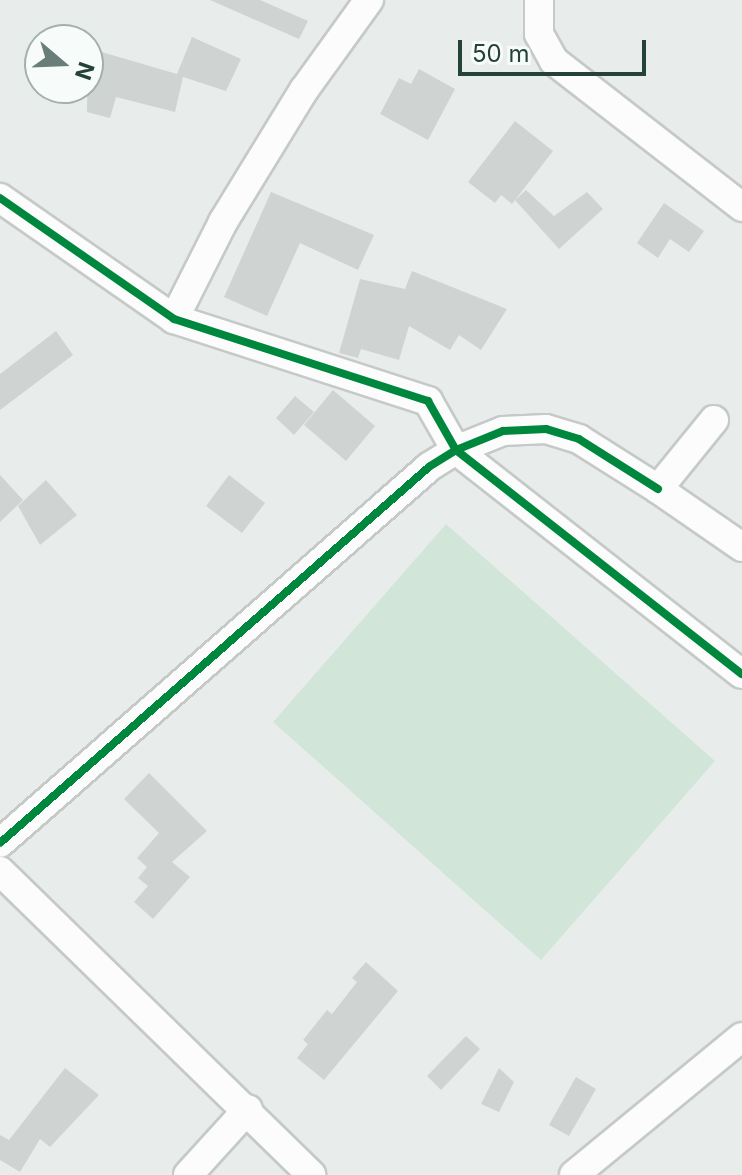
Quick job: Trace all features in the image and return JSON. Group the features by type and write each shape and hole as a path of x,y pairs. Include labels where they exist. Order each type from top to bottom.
{"street":[{"path":"174,319 255,169 304,90 369,0"},
{"path":"539,0 539,34 554,61 742,207"},
{"path":"0,198 174,319 428,401 456,450 742,674"},
{"path":"658,489 714,420"},
{"path":"0,843 429,467 456,450 503,431 546,429 579,439 742,547"},
{"path":"0,871 248,1109 311,1175"},
{"path":"574,1175 742,1037"},
{"path":"188,1175 248,1109"}],"green space":[{"path":"446,524 715,761 541,960 273,722"}],"building":[{"path":"210,0 260,0 308,21 299,39"},
{"path":"192,37 241,59 226,91 183,77 175,112 116,97 110,118 87,112 87,104 104,104 104,53 177,74"},
{"path":"419,69 455,89 428,140 380,114 399,78 411,84"},
{"path":"515,121 553,151 512,204 501,195 495,203 468,182"},
{"path":"526,190 554,216 587,192 603,209 559,249 515,200"},
{"path":"271,192 374,235 358,270 300,243 267,316 224,297"},
{"path":"664,203 704,231 689,252 670,239 658,258 637,243"},
{"path":"412,271 507,309 481,350 459,335 450,350 409,326 399,360 361,349 358,358 339,353 360,279 405,289"},
{"path":"56,331 73,355 0,410 0,374"},
{"path":"333,390 375,426 346,461 304,425"},
{"path":"295,396 314,412 294,435 276,418"},
{"path":"0,475 23,500 0,522"},
{"path":"229,475 265,503 242,533 206,506"},
{"path":"46,480 77,515 40,545 18,506"},
{"path":"149,773 207,831 172,862 190,877 153,919 134,902 148,886 138,878 147,867 137,858 159,833 124,799"},
{"path":"366,962 398,991 324,1080 297,1058 308,1044 303,1040 327,1010 332,1014 357,982 352,978"},
{"path":"466,1036 480,1049 441,1090 427,1076"},
{"path":"65,1068 99,1095 50,1147 40,1139 20,1172 0,1160 0,1135 9,1140"},
{"path":"499,1068 514,1082 499,1112 481,1104"},
{"path":"576,1077 596,1089 569,1136 549,1125"}],"cycle path":[{"path":"0,198 174,319 428,401 456,450 429,467 0,843"},
{"path":"658,489 579,439 546,429 503,431 456,450 742,674"}]}
